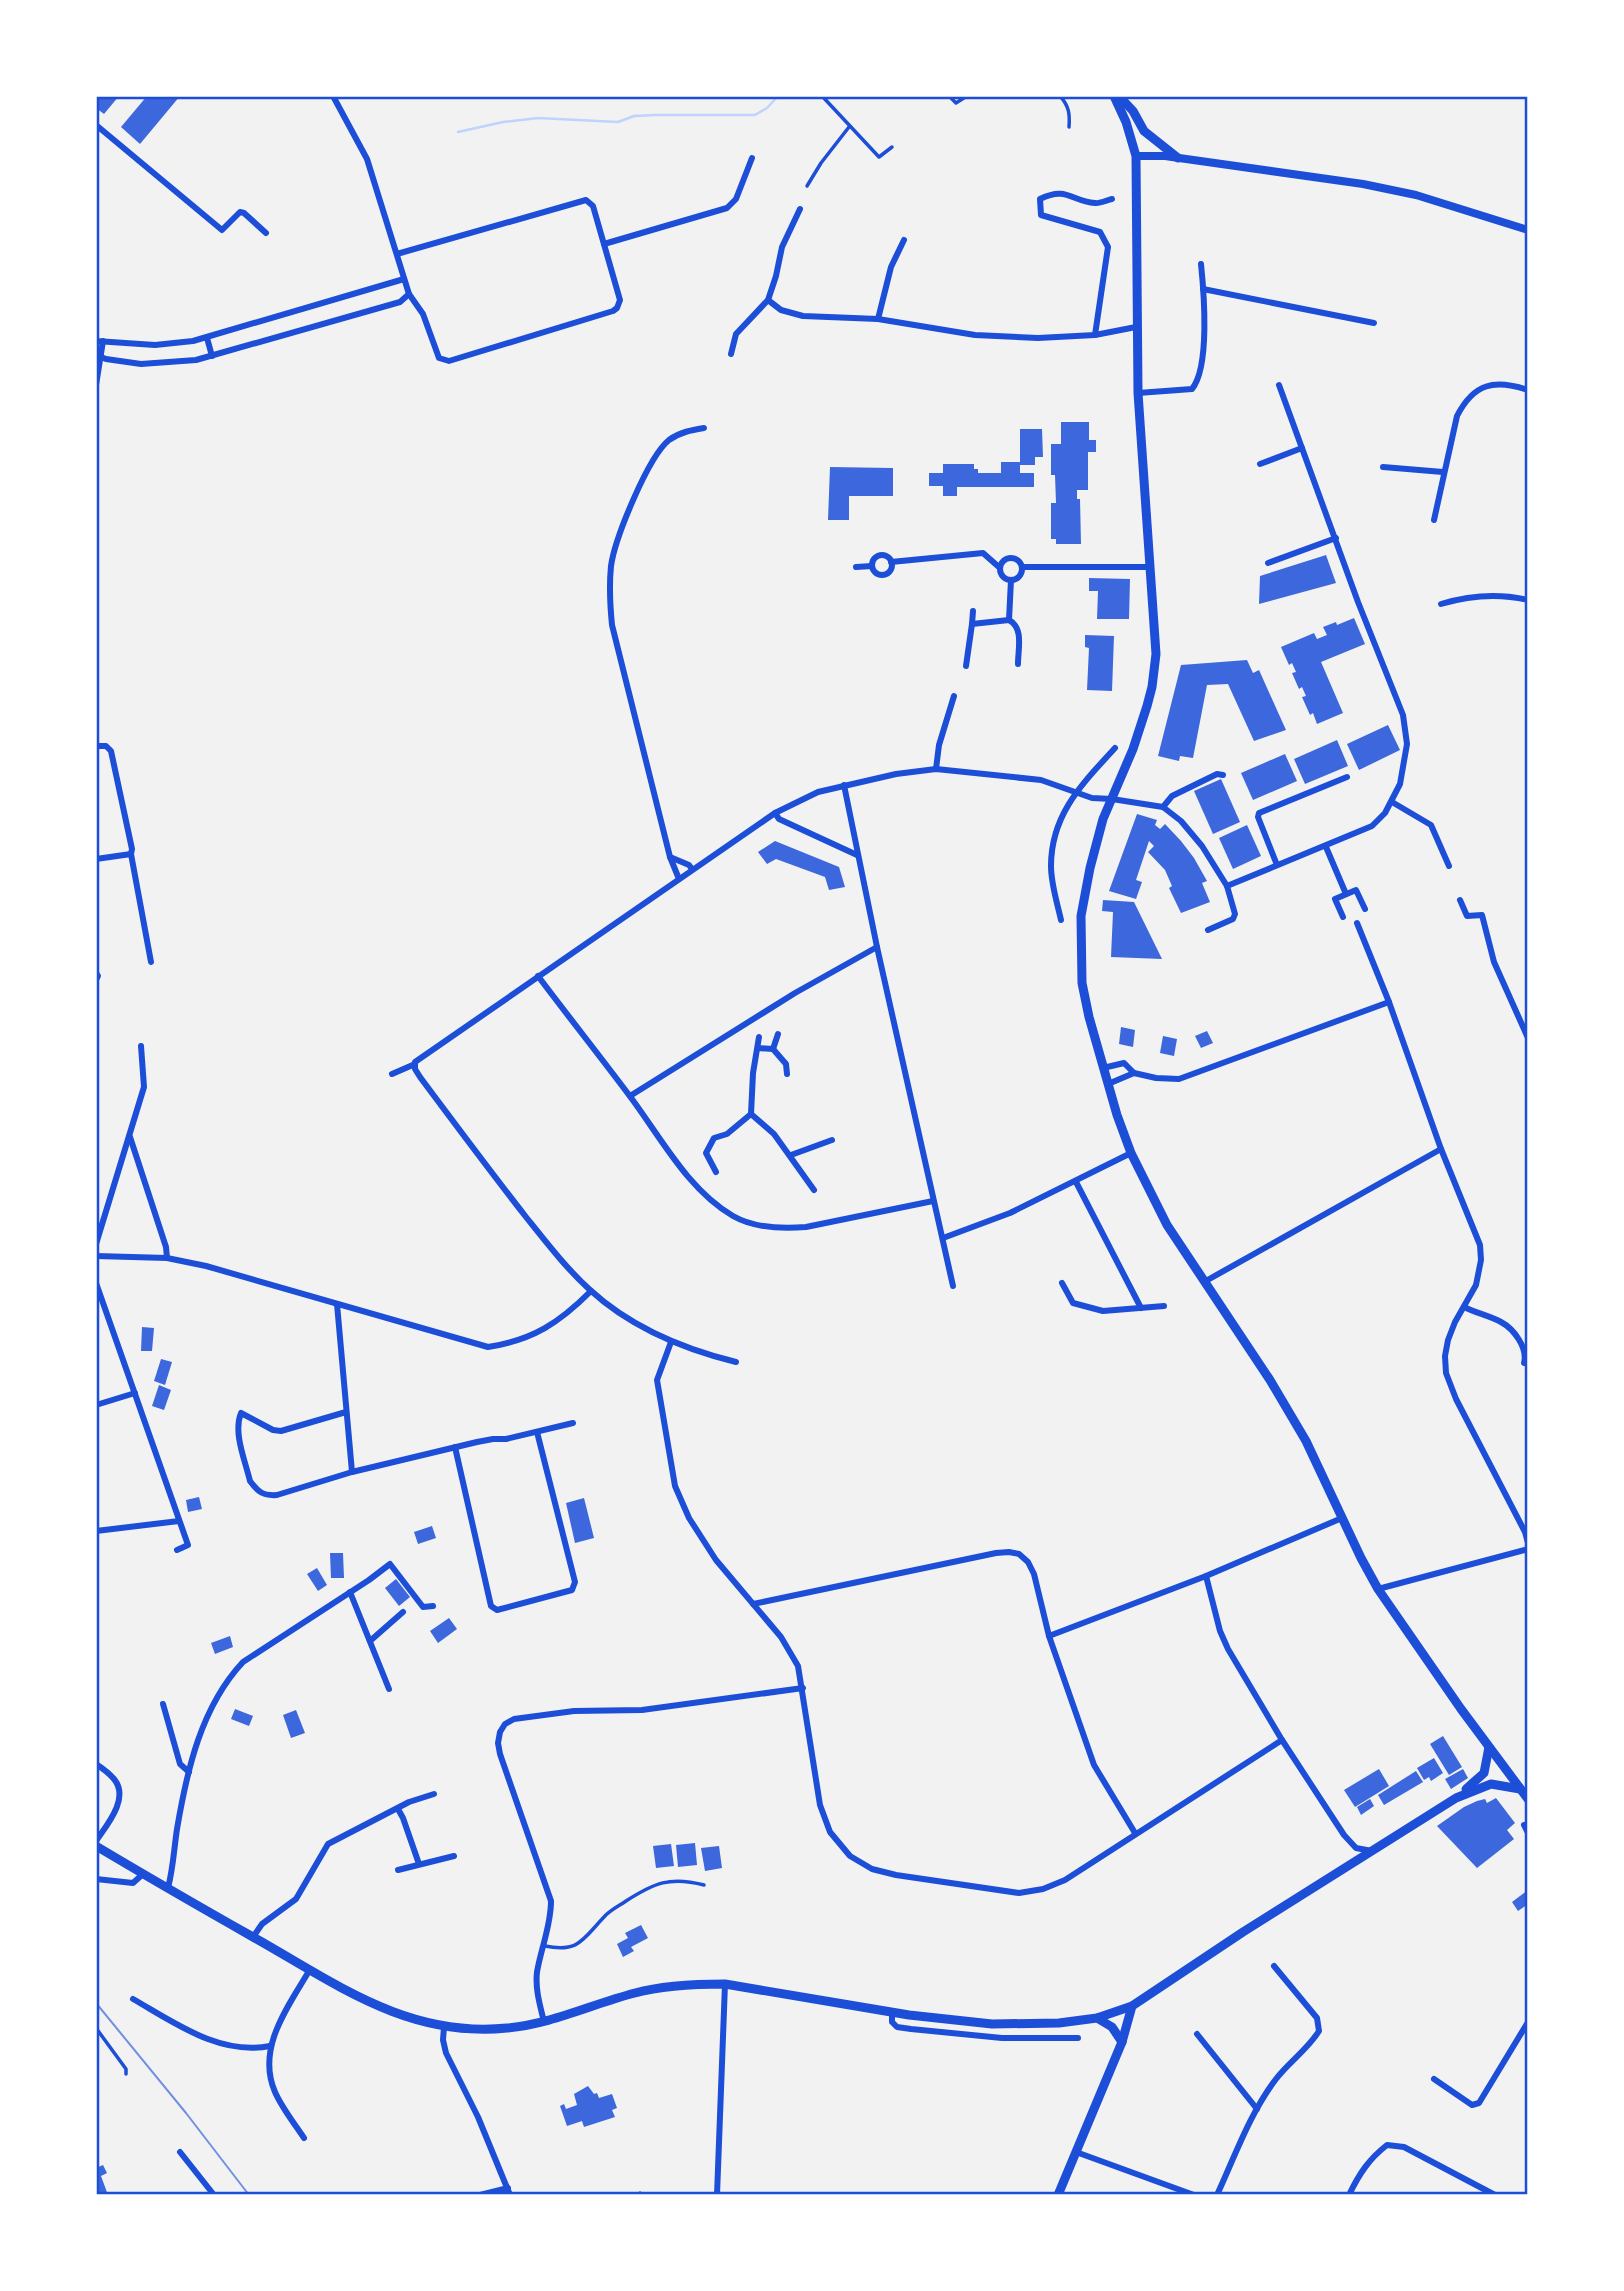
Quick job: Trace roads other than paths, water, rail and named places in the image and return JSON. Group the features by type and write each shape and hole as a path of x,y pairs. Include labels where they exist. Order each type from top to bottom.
{"main road":[{"path":"1116,96 1136,156 1138,393 1156,654 1152,687 1133,749 1111,799 1090,867 1081,916 1082,984 1103,1068 1131,1153 1167,1225 1270,1380 1307,1441 1378,1589 1489,1747 1525,1791 1528,1799"},
{"path":"1116,96 1133,111 1149,136 1178,158"},
{"path":"96,1844 309,1971 386,2011 444,2027 499,2028 544,2022 636,1992 678,1986 725,1984 891,2012 992,2024 1059,2024 1097,2018 1132,2006 1456,1798 1484,1773 1489,1747"},
{"path":"1456,1798 1491,1784 1525,1791"},
{"path":"1058,2195 1122,2042 1132,2006"},
{"path":"1097,2018 1112,2027 1122,2042"}],"street":[{"path":"333,96 367,159 409,294 423,314 436,355 442,361 613,311 620,300 593,206 586,201 397,254"},
{"path":"96,125 222,230 240,212 266,233"},
{"path":"1136,156 1178,158 1363,184 1416,195 1528,230"},
{"path":"604,244 727,208 736,199 752,158"},
{"path":"1095,335 1108,247 1100,232 1041,215 1040,199 1051,194 1065,193 1097,204 1112,199"},
{"path":"731,354 737,334 768,300 782,247 800,209"},
{"path":"878,319 891,267 904,240"},
{"path":"1138,393 1192,389 1197,382 1202,365 1201,264"},
{"path":"96,385 100,341 159,345 207,338 404,279"},
{"path":"1203,289 1374,323"},
{"path":"99,355 121,362 181,363 400,302 409,294"},
{"path":"768,300 781,310 803,316 878,319 975,335 1038,338 1095,335 1136,327"},
{"path":"207,338 212,356"},
{"path":"1434,520 1457,416 1471,394 1485,386 1498,383 1528,390"},
{"path":"1227,886 1372,826 1392,802 1400,784 1407,744 1403,715 1358,602 1279,385"},
{"path":"678,879 670,857 612,625 609,590 612,562 626,520 659,450 681,433 704,428"},
{"path":"1260,464 1302,448"},
{"path":"1382,467 1443,472"},
{"path":"1269,563 1336,538"},
{"path":"891,562 983,553 1000,568 1004,578 1011,580 1019,576 1022,567 1019,561 1012,558 1003,561 1000,568"},
{"path":"881,555 888,556 891,562 890,571 884,575 875,572 872,566 873,559 881,555"},
{"path":"856,567 872,566"},
{"path":"1022,567 1150,567"},
{"path":"1009,620 1011,580"},
{"path":"1441,604 1464,597 1504,595 1528,600"},
{"path":"966,666 973,611"},
{"path":"972,624 1009,620 1018,627 1018,664"},
{"path":"936,769 939,745 954,696"},
{"path":"96,746 106,746 111,751 132,849 151,962"},
{"path":"1061,920 1053,885 1053,851 1063,812 1076,791 1115,748"},
{"path":"393,1074 415,1063 775,813 818,792 896,774 936,769 1041,780 1092,798 1163,807 1181,821 1202,846 1227,886 1235,914 1233,919 1208,930"},
{"path":"1163,807 1172,796 1217,774 1223,775"},
{"path":"1277,865 1258,817 1259,813 1347,777"},
{"path":"844,785 877,947 953,1286"},
{"path":"1392,802 1431,825 1449,866"},
{"path":"775,813 779,819 858,855"},
{"path":"1326,847 1346,894"},
{"path":"96,859 131,854"},
{"path":"670,857 692,869"},
{"path":"1343,917 1335,899 1356,890 1365,909"},
{"path":"1460,900 1467,916 1482,915 1494,962 1528,1038"},
{"path":"1357,923 1389,1002 1441,1149 1480,1245 1481,1260 1476,1285 1451,1331 1445,1356 1450,1385 1526,1531 1528,1543"},
{"path":"630,1096 795,993 877,947"},
{"path":"96,973 96,981"},
{"path":"538,976 683,1170 708,1198 732,1215 746,1222 785,1228 806,1227 933,1201"},
{"path":"1103,1068 1124,1063 1134,1073 1179,1079 1389,1002"},
{"path":"773,1048 778,1034"},
{"path":"716,1172 706,1153 713,1138 727,1133 751,1114 753,1073 759,1037"},
{"path":"96,1244 144,1087 141,1046"},
{"path":"758,1048 773,1048"},
{"path":"773,1048 786,1064 787,1074"},
{"path":"415,1063 420,1077 514,1201 551,1248 591,1291 671,1342 736,1362"},
{"path":"1108,1084 1134,1073"},
{"path":"751,1114 774,1134 814,1189"},
{"path":"130,1135 166,1247 167,1258"},
{"path":"791,1155 832,1140"},
{"path":"1205,1282 1441,1149"},
{"path":"943,1238 1010,1213 1131,1153"},
{"path":"1076,1182 1141,1308"},
{"path":"96,1256 167,1258 206,1266 488,1347 525,1340 562,1318 591,1291"},
{"path":"96,1283 188,1545 177,1550"},
{"path":"1062,1283 1073,1303 1103,1311 1164,1306"},
{"path":"337,1304 352,1472"},
{"path":"1464,1307 1502,1322 1520,1341 1525,1356 1524,1363"},
{"path":"671,1342 657,1380 675,1486 688,1518 716,1560 791,1652 798,1666 820,1805 830,1832 850,1856 872,1869 896,1875 1019,1893 1043,1889 1065,1880 1282,1740"},
{"path":"96,1405 135,1393"},
{"path":"346,1412 281,1431 273,1430 241,1413 237,1422 238,1432 250,1481 260,1493 267,1496 277,1495 352,1472 493,1438 506,1440 573,1423"},
{"path":"455,1447 491,1606 497,1609 572,1590 575,1582 537,1432"},
{"path":"1049,1636 1206,1576 1342,1518"},
{"path":"96,1531 179,1521"},
{"path":"1378,1589 1528,1549"},
{"path":"753,1604 1009,1552 1019,1554 1028,1562 1034,1574 1049,1636 1094,1765 1135,1833"},
{"path":"167,1888 185,1783 202,1728 214,1700 243,1662 390,1564 423,1607 433,1606"},
{"path":"1206,1576 1220,1630 1228,1649 1282,1740 1344,1835 1356,1848 1372,1851"},
{"path":"350,1592 389,1689"},
{"path":"370,1641 403,1612"},
{"path":"544,2022 537,1983 551,1915 551,1901 500,1754 498,1743 505,1724 514,1719 574,1711 642,1710 803,1688"},
{"path":"163,1704 180,1764 190,1772"},
{"path":"96,1763 115,1780 120,1794 117,1807 96,1844"},
{"path":"253,1937 262,1924 296,1899 328,1844 398,1808 434,1794"},
{"path":"398,1808 419,1864"},
{"path":"1524,1825 1528,1833"},
{"path":"398,1870 454,1856"},
{"path":"96,1879 133,1883 143,1874"},
{"path":"1217,2195 1257,2109 1274,2080 1319,2031 1317,2018 1274,1966"},
{"path":"304,2138 275,2091 270,2070 270,2046 309,1971"},
{"path":"718,2195 725,1984"},
{"path":"134,1999 212,2041 234,2048 270,2046"},
{"path":"891,2012 891,2022 897,2027 1002,2038 1078,2038"},
{"path":"1434,2079 1472,2105 1479,2104 1528,2021"},
{"path":"444,2027 446,2053 478,2117 509,2191 480,2195"},
{"path":"1197,2034 1257,2109"},
{"path":"1349,2195 1361,2172 1387,2145 1404,2147 1490,2194"},
{"path":"180,2152 214,2195"},
{"path":"1076,2152 1194,2195"}],"lane":[{"path":"822,96 879,157 891,147"},
{"path":"949,96 956,103 967,96"},
{"path":"1060,96 1067,103 1069,127"},
{"path":"807,186 849,127"},
{"path":"544,1946 568,1948 578,1945 606,1914 651,1885 677,1881 704,1885"},
{"path":"96,2028 126,2069 126,2074"}],"waterway":[{"path":"458,132 538,118 618,122 634,116 755,115 767,108 778,96"}],"tram line":[{"path":"96,2003 249,2195"}]}
